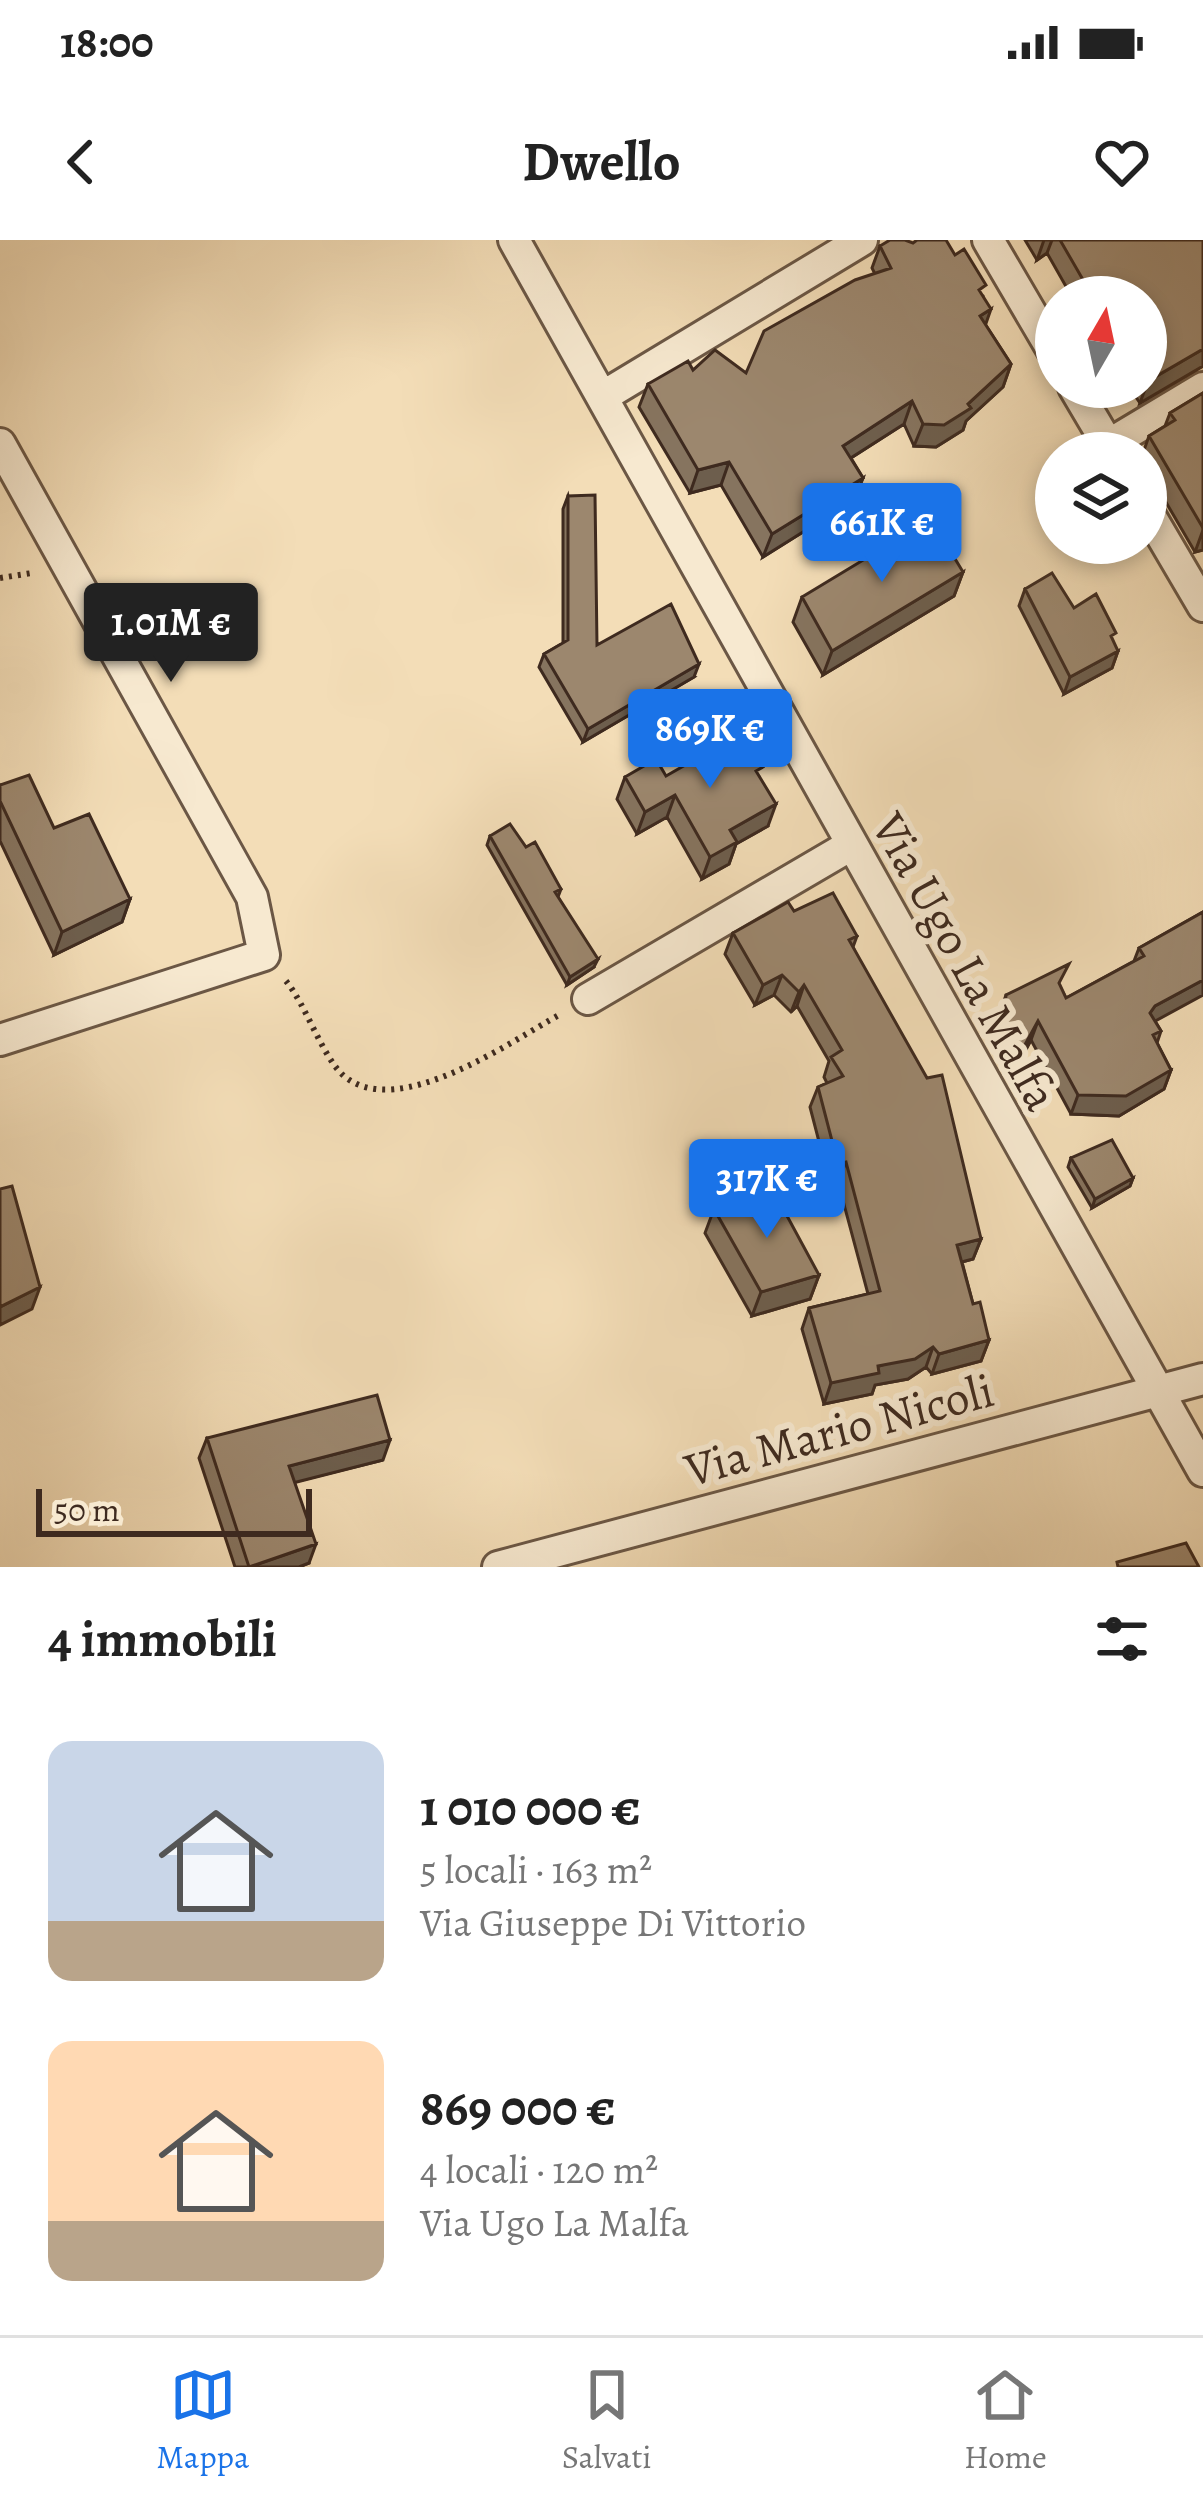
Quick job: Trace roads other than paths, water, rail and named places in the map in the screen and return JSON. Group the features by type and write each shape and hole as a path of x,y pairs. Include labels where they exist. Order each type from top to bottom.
{"street":[{"name":"Via Ugo La Malfa","path":"514,240 1154,1392 1203,1471"},
{"path":"602,397 862,240"},
{"path":"988,240 1035,320"},
{"path":"1137,432 1203,388"},
{"path":"0,444 251,897 264,955 0,1040"},
{"path":"1167,545 1203,606"},
{"path":"588,999 851,845"},
{"name":"Via Mario Nicoli","path":"498,1567 1203,1379"}]}
